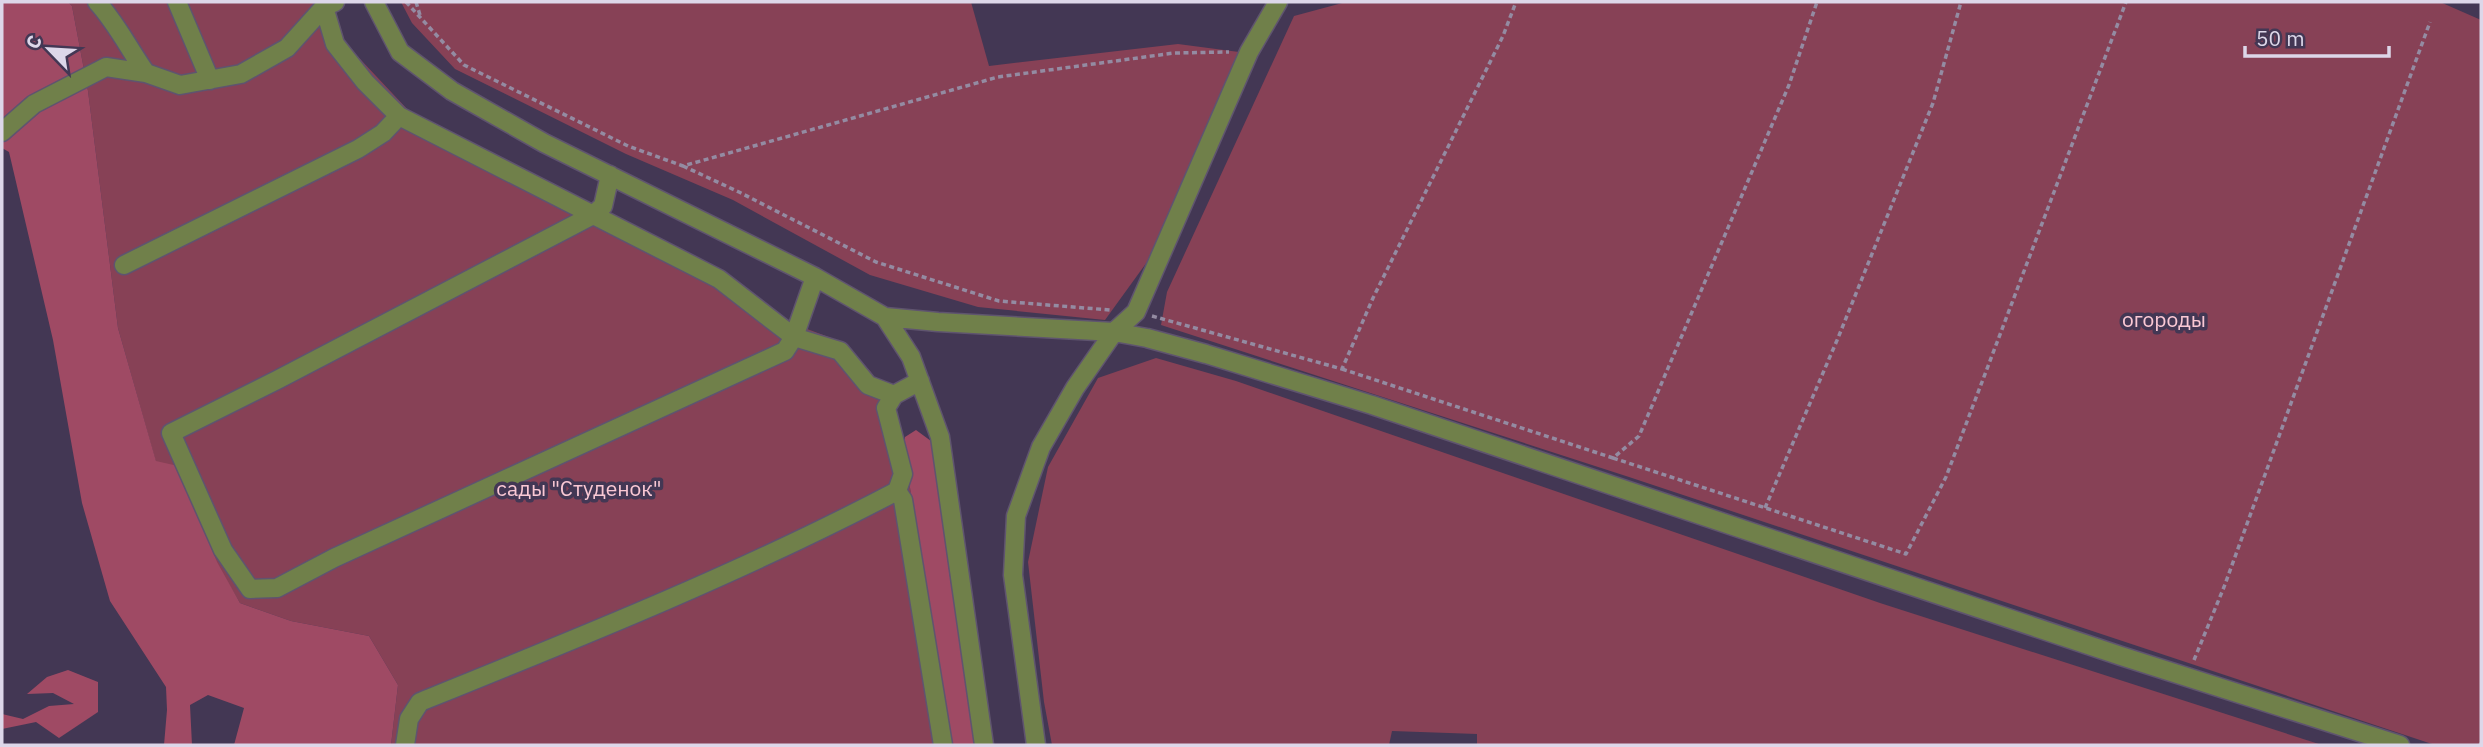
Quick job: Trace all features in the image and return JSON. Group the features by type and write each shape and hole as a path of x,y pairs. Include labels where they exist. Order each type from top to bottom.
{"street":[{"path":"97,2 114,20 146,73"},
{"path":"177,2 210,80"},
{"path":"374,2 400,52 452,91 544,143 815,276 885,317 1114,332 1206,354 1359,401 2187,677 2400,745"},
{"path":"1036,745 1013,575 1016,516 1041,447 1075,388 1114,332 1136,312 1249,52 1278,2"},
{"path":"2,132 34,104 106,67 146,73 180,85 241,74 287,48 329,4"},
{"path":"329,4 335,44 365,82 399,116 719,279 794,337 840,351 868,385 894,395"},
{"path":"124,265 358,149 383,133 399,116"},
{"path":"610,175 603,206 593,215 171,433 223,550 250,589 277,588 334,558 785,351 794,337 815,276"},
{"path":"885,317 911,357 940,437 984,745"},
{"path":"405,745 409,719 420,702 742,568 897,491 903,474 886,408 894,395 920,381"},
{"path":"897,491 903,500 943,745"}],"path":[{"path":"406,2 464,65 628,146 683,166 739,192 876,262 999,301 1136,312 1177,321 1342,369 1906,554 1946,477 2126,2"},
{"path":"416,2 420,17"},
{"path":"1342,369 1373,298 1503,36 1516,2"},
{"path":"1613,458 1639,436 1789,85 1816,2"},
{"path":"1765,508 1838,338 1933,103 1961,2"},
{"path":"2187,677 2224,587 2430,22"},
{"path":"683,166 998,77 1174,53 1249,52"}],"green space":[{"name":"сады \"Студенок\"","path":"68,2 333,2 345,43 408,110 724,274 791,323 842,342 870,371 895,409 904,450 951,745 391,745 398,685 369,636 291,621 240,603 156,462 118,328 88,91 72,6"},
{"path":"401,2 971,2 989,66 1178,44 1239,52 1147,262 1105,320 978,307 870,275 733,200 626,154 455,69 412,23"},
{"name":"огороды","path":"1346,2 2440,2 2481,20 2481,745 2435,745 1629,477 1161,325 1167,292 1294,16"},
{"path":"1156,358 1236,381 1880,603 2322,745 1477,745 1477,734 1392,731 1389,745 1052,745 1044,702 1028,562 1048,467 1098,378"}],"shaded area":[{"path":"2,2 68,2 72,6 88,91 118,328 156,461 178,466 217,562 240,603 291,621 369,636 398,685 391,745 234,745 244,708 208,695 190,705 192,745 164,745 166,687 110,601 82,503 53,340 9,152 2,148"},
{"path":"916,430 931,441 951,584 979,745 951,745 904,450 905,437"},
{"path":"68,670 98,682 98,712 59,738 36,722 2,729 2,714 23,719 49,706 74,704 53,693 27,694 47,677"}]}
